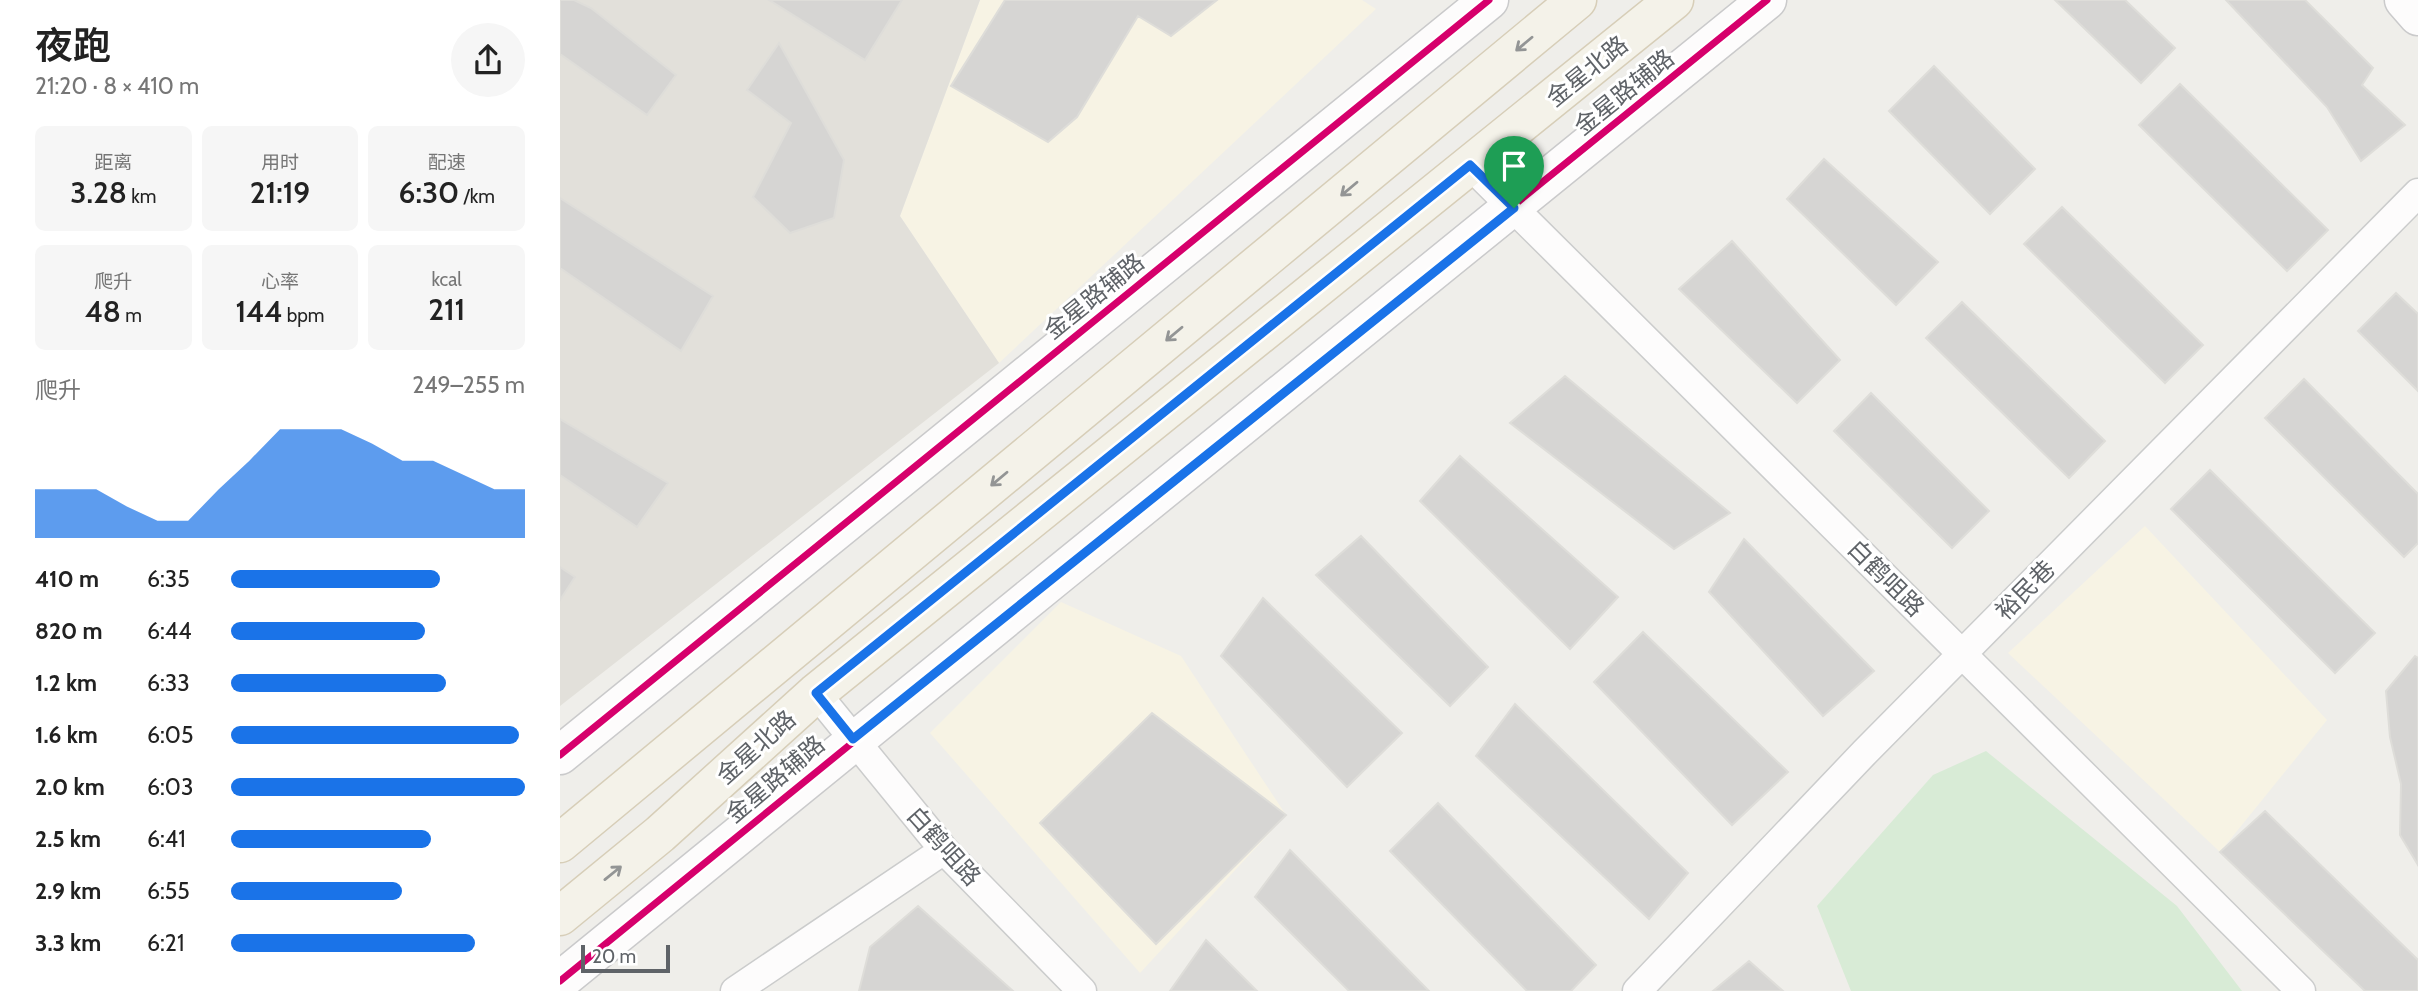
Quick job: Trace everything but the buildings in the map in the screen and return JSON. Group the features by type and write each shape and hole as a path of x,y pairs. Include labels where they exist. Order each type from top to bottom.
{"main road":[{"name":"金星北路","path":"560,843 1577,0"},
{"name":"金星北路","path":"560,916 660,834 816,693 1674,0"}],"street":[{"name":"金星路辅路","path":"560,755 1489,0"},
{"name":"金星路辅路","path":"560,981 853,739 1514,208 1767,0"},
{"path":"2404,0 2418,16"},
{"name":"白鹤咀路","path":"1470,165 2301,991"},
{"name":"裕民巷","path":"1637,991 1962,654 2418,193"},
{"name":"白鹤咀路","path":"816,693 944,850 1082,991"},
{"path":"735,991 944,850"}],"shaded area":[{"path":"560,0 980,0 900,216 999,363 560,706"},
{"path":"980,0 1362,0 1376,9 999,363 900,216"},
{"path":"2145,526 2327,720 2220,852 2008,653"},
{"path":"1061,602 1181,656 1286,815 1140,973 930,733"}],"green space":[{"path":"1986,751 2177,906 2242,991 1851,991 1817,906 1933,775"}],"cycle path":[{"path":"560,755 1489,0"},
{"path":"560,981 1767,0"}],"route":[{"path":"1470,165 1514,208 853,739 816,693 1470,165"}]}
